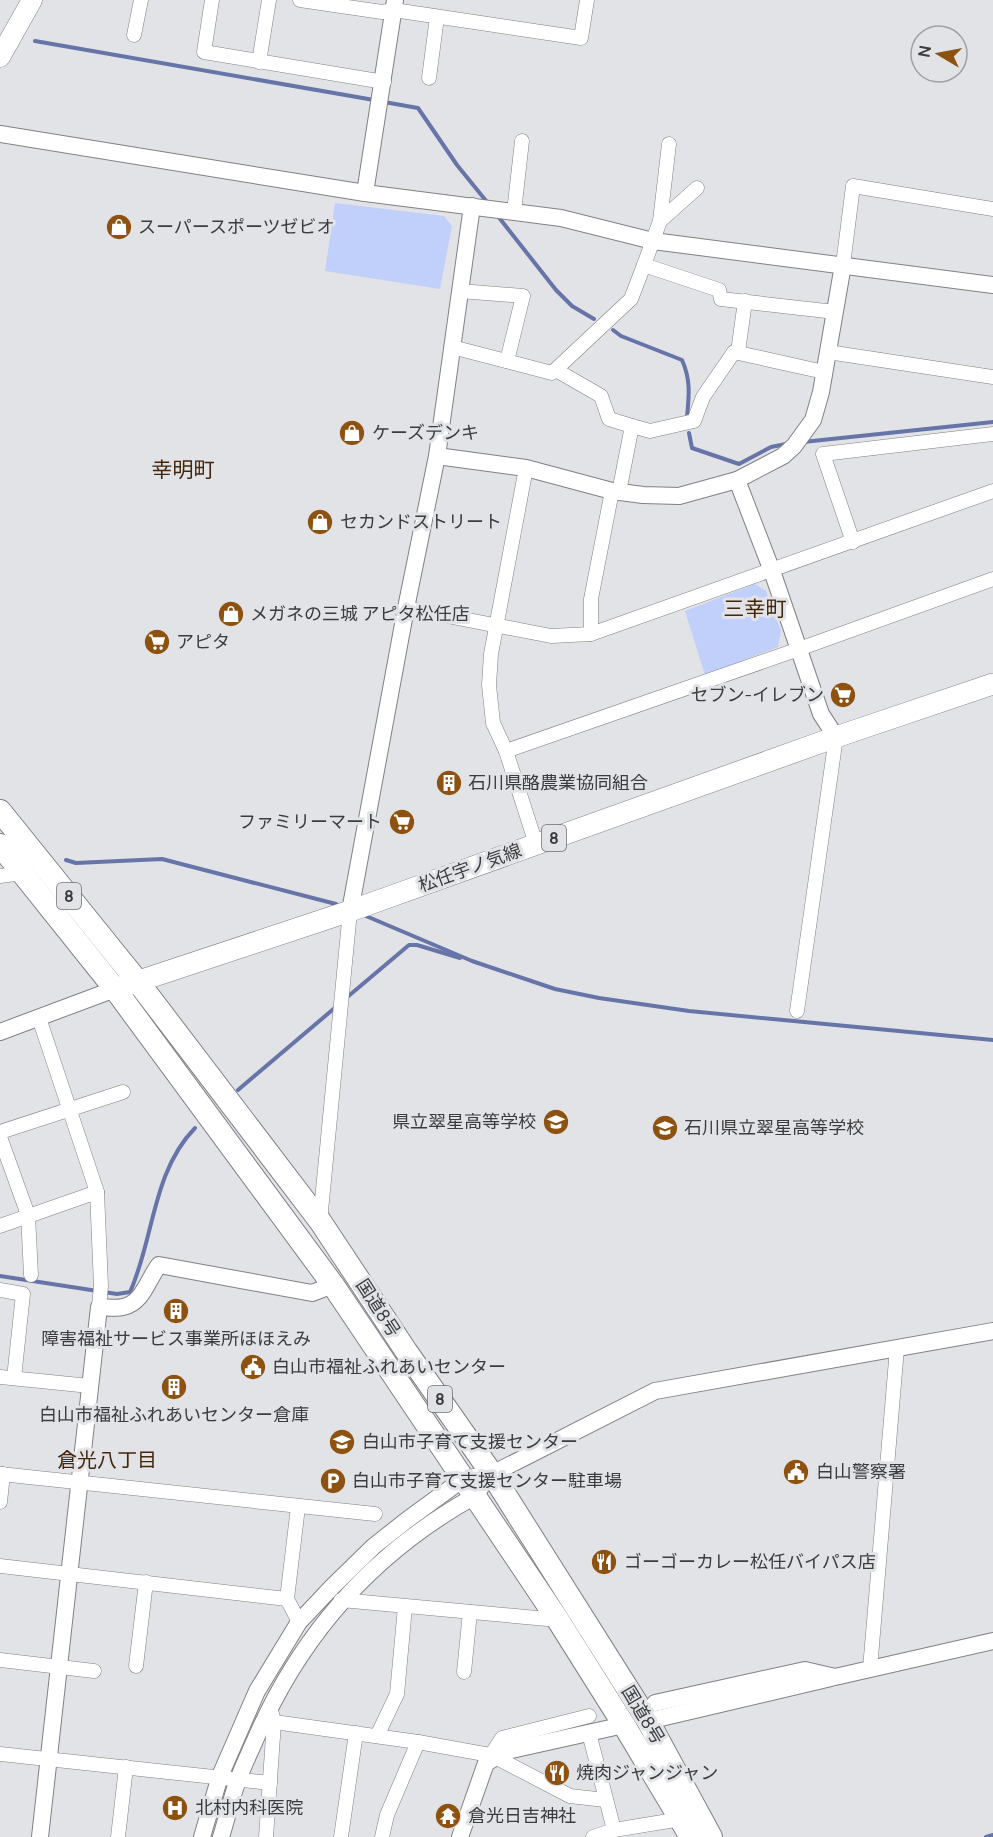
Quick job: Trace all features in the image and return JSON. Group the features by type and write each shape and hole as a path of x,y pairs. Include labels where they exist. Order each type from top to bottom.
{"highway":[{"name":"国道8号","path":"0,811 138,982 320,1221 651,1712 711,1837"},
{"name":"国道8号","path":"0,845 11,874 115,989 333,1285 558,1620 686,1828"}],"main road":[{"path":"0,57 32,0"},
{"name":"松任宇ノ気線","path":"115,989 350,910 836,737 993,684"}],"street":[{"path":"134,35 141,0"},
{"path":"212,0 204,52 259,62 382,93"},
{"path":"259,62 269,0"},
{"path":"300,0 329,2 382,12 394,5 437,17 581,38 587,0"},
{"path":"365,194 394,5"},
{"path":"429,78 437,17"},
{"path":"0,134 365,194 561,218 653,241 993,285"},
{"path":"506,211 522,141"},
{"path":"452,347 552,373 631,299 660,221 669,144"},
{"path":"436,456 526,468 616,491 643,495 679,496 737,480 783,456 794,446 813,420 825,372 843,265 853,186 993,208"},
{"path":"660,221 697,189"},
{"path":"320,1221 350,910 436,456 460,291 476,207"},
{"path":"644,265 719,290 721,298 835,312"},
{"path":"460,291 529,297 507,361"},
{"path":"738,352 745,301"},
{"path":"555,370 601,396 609,418 650,431 694,421 703,397 734,351 825,372"},
{"path":"828,352 993,377"},
{"path":"591,634 591,599 632,426"},
{"path":"853,542 823,454 993,434"},
{"path":"526,468 490,654 489,685 494,723 506,751 536,844"},
{"path":"737,480 772,571 821,714 836,737 797,1011"},
{"path":"406,608 551,636 591,634 993,491"},
{"path":"506,751 799,650 993,579"},
{"path":"0,1032 115,989"},
{"path":"39,1018 97,1192 100,1297 40,1837"},
{"path":"0,1132 123,1092"},
{"path":"0,1137 28,1215 31,1275"},
{"path":"0,1226 97,1192"},
{"path":"100,1297 124,1307 142,1296 150,1277 159,1265 312,1293 333,1285"},
{"path":"0,1290 23,1294 7,1377 90,1386"},
{"path":"202,1837 220,1776 257,1691 299,1622 374,1546 492,1474 656,1391 993,1331"},
{"path":"870,1669 897,1348"},
{"path":"0,1502 2,1474 375,1514"},
{"path":"221,1837 238,1779 307,1645 341,1600 381,1560 420,1530 469,1487"},
{"path":"298,1507 287,1599 299,1622"},
{"path":"0,1566 287,1599"},
{"path":"136,1666 146,1582"},
{"path":"341,1600 558,1620"},
{"path":"377,1736 397,1694 405,1607"},
{"path":"464,1672 470,1612"},
{"path":"651,1712 835,1677 993,1641"},
{"path":"0,1660 94,1671"},
{"path":"272,1714 356,1733 418,1742 490,1758 570,1796 605,1800"},
{"path":"266,1837 272,1714"},
{"path":"464,1836 490,1758 589,1724 624,1725"},
{"path":"589,1724 605,1800 614,1830"},
{"path":"341,1837 356,1733"},
{"path":"381,1837 387,1815 418,1742"},
{"path":"0,1754 270,1783"},
{"path":"118,1837 126,1767"},
{"path":"592,1837 614,1830 686,1828"}],"shaded area":[{"path":"335,203 444,216 452,226 440,289 325,271"},
{"path":"755,584 766,591 781,631 778,647 705,675 685,611"}],"waterway":[{"path":"35,41 374,100"},
{"path":"384,102 418,108 457,165 487,202"},
{"path":"497,215 556,290 572,306 594,319"},
{"path":"613,330 621,336 682,360 688,381 687,417"},
{"path":"803,442 993,422"},
{"path":"689,433 692,448 739,464 771,447 786,444"},
{"path":"66,860 76,863 162,859 336,904"},
{"path":"366,916 472,961 555,989 599,998 689,1011 993,1040"},
{"path":"345,999 409,945 417,945 460,958"},
{"path":"238,1090 337,1006"},
{"path":"0,1276 117,1294 130,1292 138,1272 162,1185 170,1165 195,1128"},
{"path":"986,1837 993,1835"}],"place":[{"name":"スーパースポーツゼビオ","path":"119,227"},
{"name":"ケーズデンキ","path":"352,433"},
{"name":"セカンドストリート","path":"320,522"},
{"name":"メガネの三城 アピタ松任店","path":"231,614"},
{"name":"アピタ","path":"157,642"},
{"name":"セブン-イレブン","path":"843,695"},
{"name":"石川県酪農業協同組合","path":"449,783"},
{"name":"ファミリーマート","path":"402,822"},
{"name":"県立翠星高等学校","path":"556,1122"},
{"name":"石川県立翠星高等学校","path":"665,1128"},
{"name":"障害福祉サービス事業所ほほえみ","path":"176,1311"},
{"name":"白山市福祉ふれあいセンター","path":"253,1367"},
{"name":"白山市福祉ふれあいセンター倉庫","path":"174,1387"},
{"name":"白山市子育て支援センター","path":"342,1442"},
{"name":"白山警察署","path":"796,1472"},
{"name":"白山市子育て支援センター駐車場","path":"333,1481"},
{"name":"ゴーゴーカレー松任バイパス店","path":"604,1562"},
{"name":"焼肉ジャンジャン","path":"557,1773"},
{"name":"北村内科医院","path":"175,1808"},
{"name":"倉光日吉神社","path":"448,1816"}],"district":[{"name":"幸明町","path":"183,470"},
{"name":"三幸町","path":"755,609"},
{"name":"倉光八丁目","path":"107,1460"}]}
